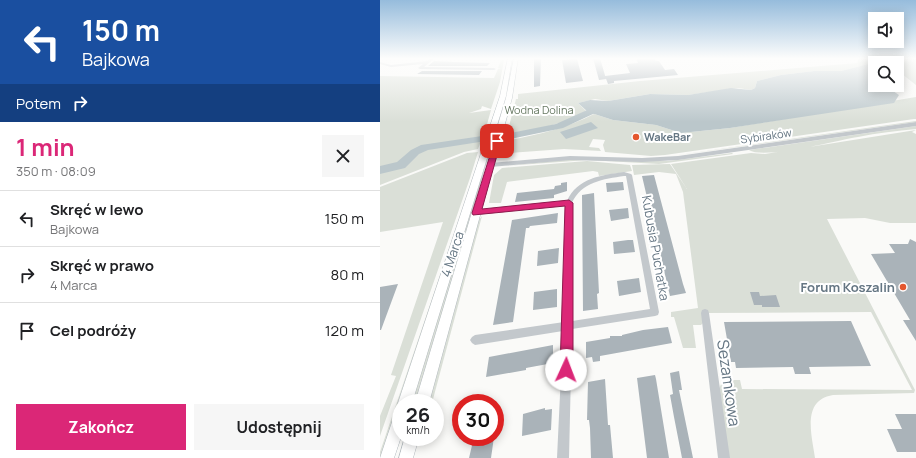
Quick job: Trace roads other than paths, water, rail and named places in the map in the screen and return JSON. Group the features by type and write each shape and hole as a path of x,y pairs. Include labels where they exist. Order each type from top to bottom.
{"main road":[{"name":"4 Marca","path":"425,394 476,213 506,79"},
{"name":"4 Marca","path":"408,394 512,89 513,79"},
{"path":"387,458 392,443"},
{"path":"406,458 409,446"}],"street":[{"name":"Sybiraków","path":"486,163 564,158 650,160 683,158 916,124"},
{"name":"Kubusia Puchatka","path":"475,340 655,312 630,176 624,174 594,179 571,195 569,203"},
{"path":"476,213 569,203 568,325 563,458"},
{"name":"Sezamkowa","path":"705,313 724,458"}],"waterway":[{"path":"505,137 526,134 559,126 605,105"},
{"path":"380,170 401,165 415,152 425,147 482,139"}],"place":[{"name":"WakeBar","path":"636,137"},
{"name":"Forum Koszalin","path":"903,287"}],"park label":[{"name":"Wodna Dolina","path":"539,110"}]}
